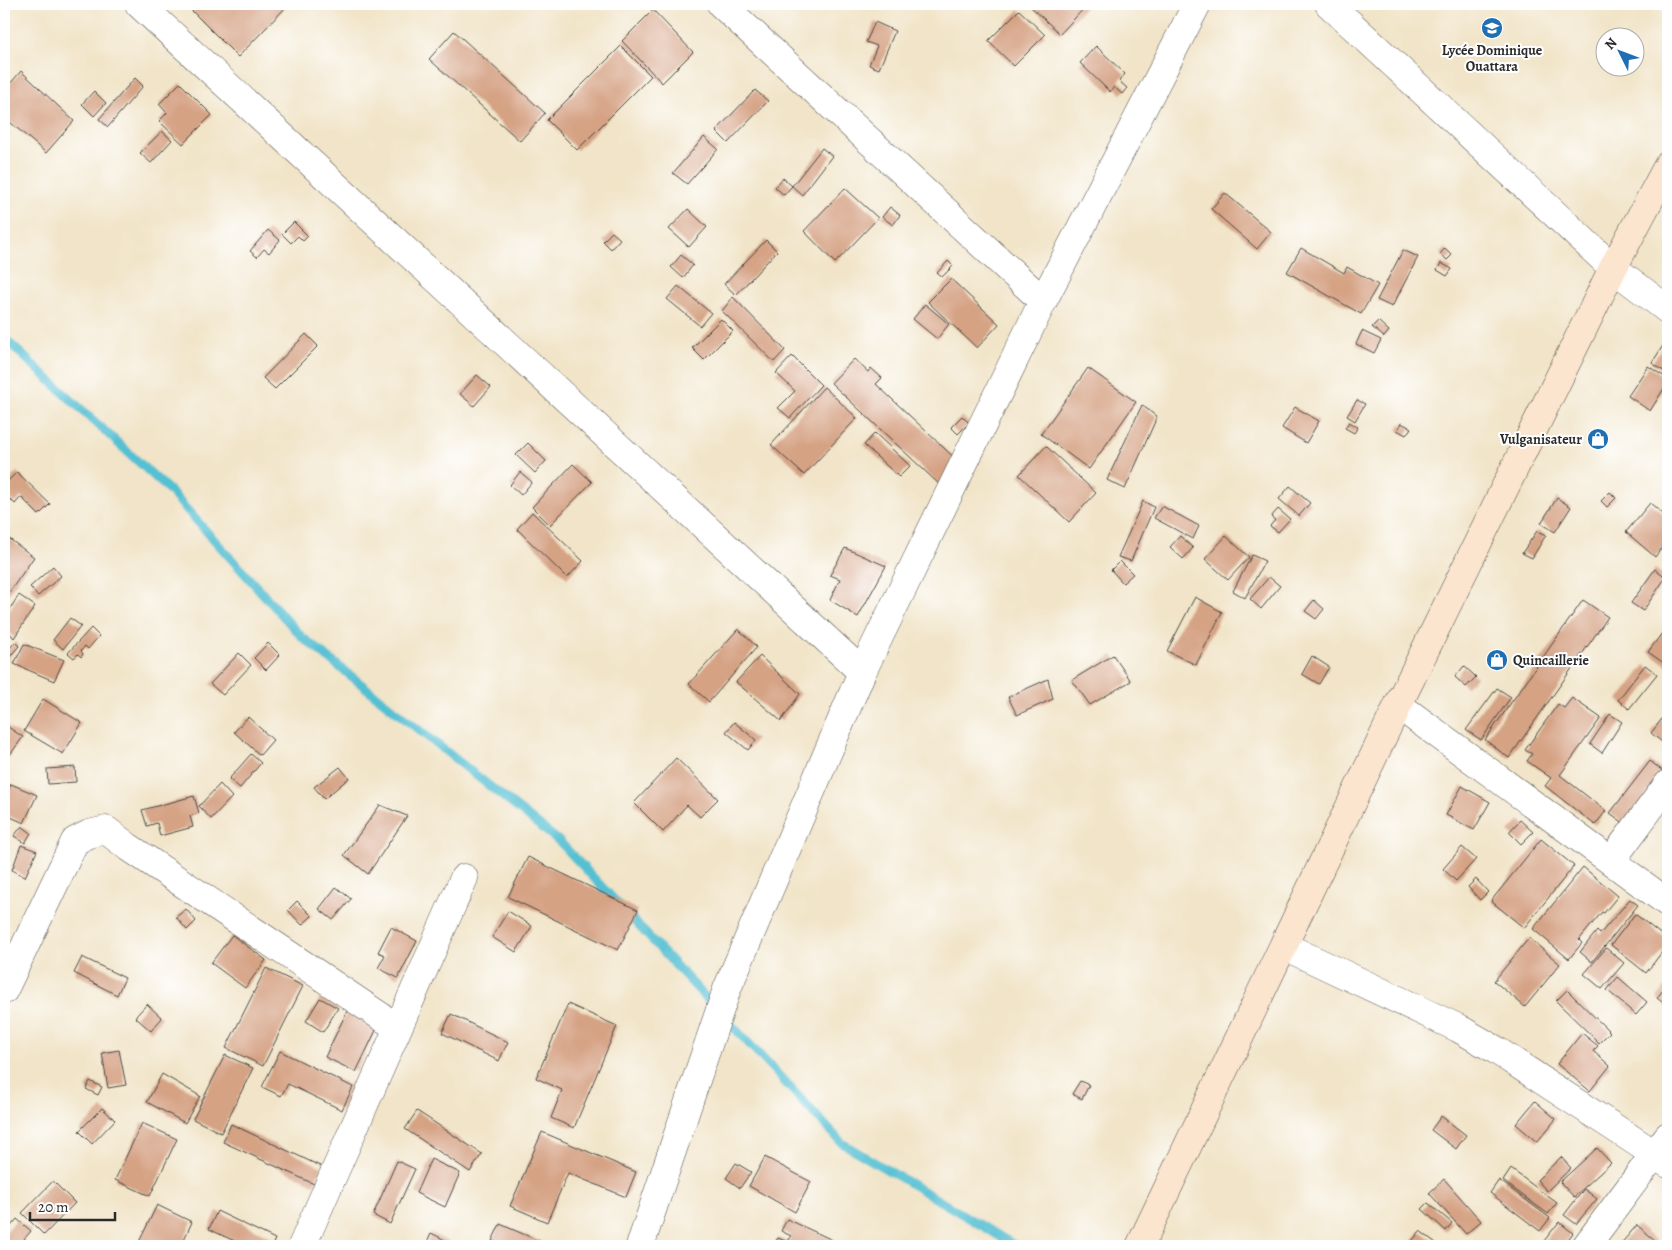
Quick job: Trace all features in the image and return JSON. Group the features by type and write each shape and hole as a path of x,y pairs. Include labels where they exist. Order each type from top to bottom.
{"street":[{"path":"139,4 862,672"},
{"path":"721,4 1043,301"},
{"path":"640,1246 727,990 862,672 1043,301 1197,4"},
{"path":"1329,4 1613,268 1668,310"},
{"path":"1140,1246 1398,705 1613,268 1668,165"},
{"path":"1398,705 1668,903"},
{"path":"1611,861 1668,784"},
{"path":"4,990 12,951 75,841 89,834 106,830 398,1028"},
{"path":"312,1241 398,1028 464,878"},
{"path":"1284,946 1458,1028 1664,1152 1586,1246"}],"building":[{"path":"185,4 289,4 238,57"},
{"path":"1030,4 1088,4 1060,34"},
{"path":"653,10 693,52 662,83 622,41"},
{"path":"1019,10 1045,35 1014,66 988,41"},
{"path":"875,22 895,31 879,69 869,65 877,46 866,42"},
{"path":"454,31 545,113 520,141 429,59"},
{"path":"621,46 651,76 577,150 547,120"},
{"path":"1096,46 1125,74 1119,81 1127,88 1122,94 1114,87 1110,92 1080,63"},
{"path":"21,71 74,121 46,153 4,117 4,91"},
{"path":"135,78 143,86 108,127 99,119"},
{"path":"180,83 212,115 183,144 159,121 167,113 159,104"},
{"path":"755,90 768,101 728,143 716,131"},
{"path":"94,91 106,103 94,116 82,104"},
{"path":"162,131 172,140 151,163 140,153"},
{"path":"704,137 718,149 687,184 673,173"},
{"path":"822,148 832,156 802,195 792,186"},
{"path":"783,178 792,186 784,195 775,187"},
{"path":"845,188 878,218 835,263 804,231"},
{"path":"1225,193 1271,232 1257,249 1211,209"},
{"path":"890,207 900,215 893,225 882,217"},
{"path":"688,209 707,227 689,247 669,229"},
{"path":"294,222 308,236 303,241 298,236 291,243 282,234"},
{"path":"268,230 280,240 269,253 264,249 257,257 250,251"},
{"path":"612,232 620,239 611,249 603,241"},
{"path":"766,240 777,251 736,295 724,284"},
{"path":"1301,248 1344,273 1347,267 1378,285 1361,314 1287,272"},
{"path":"1445,248 1452,255 1447,260 1440,254"},
{"path":"1403,250 1418,257 1392,307 1377,300"},
{"path":"681,255 693,265 683,278 671,267"},
{"path":"948,261 953,266 942,277 937,273"},
{"path":"1441,263 1452,269 1447,276 1437,270"},
{"path":"951,279 999,324 977,348 928,302"},
{"path":"678,286 711,313 700,326 667,299"},
{"path":"733,297 785,350 774,362 722,311"},
{"path":"925,304 949,324 937,339 913,319"},
{"path":"721,319 733,331 704,360 692,348"},
{"path":"1378,321 1389,331 1384,337 1372,327"},
{"path":"1362,331 1381,340 1374,353 1356,344"},
{"path":"306,334 318,346 275,389 263,378"},
{"path":"1664,344 1668,348 1668,374 1652,363"},
{"path":"792,356 821,385 790,418 778,408 795,391 776,373"},
{"path":"854,359 868,372 871,368 882,378 876,384 961,464 941,486 831,383"},
{"path":"1648,366 1668,379 1650,411 1628,396"},
{"path":"1088,368 1136,402 1089,469 1041,434"},
{"path":"477,375 491,387 474,406 460,394"},
{"path":"824,387 857,418 804,475 771,445"},
{"path":"1357,400 1365,404 1355,421 1347,416"},
{"path":"1142,405 1157,417 1125,489 1107,480"},
{"path":"1295,407 1319,421 1306,443 1282,428"},
{"path":"962,416 969,423 958,434 951,427"},
{"path":"1349,422 1358,427 1354,433 1345,428"},
{"path":"1401,423 1411,428 1406,435 1397,430"},
{"path":"875,433 910,466 899,477 864,445"},
{"path":"528,443 546,461 535,473 516,455"},
{"path":"1046,446 1096,493 1069,522 1019,475"},
{"path":"573,464 592,482 550,525 532,507"},
{"path":"17,472 50,504 39,515 21,497 15,504 4,493 4,485"},
{"path":"520,472 532,482 521,495 510,485"},
{"path":"1290,486 1310,503 1299,516 1279,499"},
{"path":"1610,492 1616,498 1607,507 1601,501"},
{"path":"1557,498 1571,507 1555,532 1541,523"},
{"path":"1143,501 1154,507 1131,561 1118,557"},
{"path":"1650,503 1668,518 1668,540 1655,557 1626,532"},
{"path":"1162,506 1199,526 1193,539 1154,518"},
{"path":"1278,509 1290,519 1278,532 1270,526 1275,520 1271,517"},
{"path":"532,512 583,561 567,578 517,529"},
{"path":"1537,531 1546,535 1532,558 1522,553"},
{"path":"4,535 34,557 6,597 4,595"},
{"path":"1180,536 1193,548 1183,559 1170,547"},
{"path":"1226,536 1249,557 1228,580 1205,559"},
{"path":"845,548 886,566 858,617 830,600 840,579 830,575"},
{"path":"1252,555 1265,561 1245,598 1233,591"},
{"path":"1120,561 1133,574 1123,583 1111,570"},
{"path":"53,566 61,576 38,596 30,587"},
{"path":"1655,569 1666,577 1643,611 1631,603"},
{"path":"1269,577 1280,586 1261,609 1250,599"},
{"path":"19,595 35,606 14,638 4,626 4,618"},
{"path":"1195,597 1222,612 1196,665 1167,651"},
{"path":"1314,600 1324,609 1316,619 1305,611"},
{"path":"1583,600 1608,617 1509,758 1485,740"},
{"path":"70,618 81,626 63,649 53,640"},
{"path":"1668,625 1668,666 1648,652"},
{"path":"91,628 99,636 88,649 85,646 81,651 83,654 81,657 78,654 74,658 68,653"},
{"path":"738,629 757,647 709,702 689,684"},
{"path":"15,642 19,646 6,661 4,660 4,655"},
{"path":"268,643 280,655 266,670 254,658"},
{"path":"24,644 64,660 54,681 14,664"},
{"path":"239,653 251,665 223,695 210,684"},
{"path":"1113,655 1131,681 1090,705 1072,680"},
{"path":"760,656 800,694 781,721 736,682"},
{"path":"1312,656 1329,667 1319,684 1302,674"},
{"path":"1645,665 1657,674 1629,709 1618,700"},
{"path":"1464,666 1476,677 1466,687 1455,677"},
{"path":"1048,679 1053,699 1017,715 1008,697"},
{"path":"1497,688 1511,697 1481,740 1466,730"},
{"path":"1572,698 1601,718 1560,775 1606,811 1595,825 1545,786 1551,778 1527,761 1532,754 1525,750 1558,704 1564,708"},
{"path":"43,699 82,723 63,754 24,731"},
{"path":"1668,711 1668,747 1651,733"},
{"path":"1610,714 1622,722 1602,753 1590,744"},
{"path":"248,717 273,740 260,755 234,732"},
{"path":"734,722 756,740 748,750 726,732"},
{"path":"5,725 23,737 6,760 4,758"},
{"path":"251,754 261,763 240,788 229,779"},
{"path":"676,758 718,799 700,817 687,805 663,832 634,803"},
{"path":"1650,761 1664,772 1625,824 1610,813"},
{"path":"75,767 76,782 48,784 47,769"},
{"path":"340,767 349,778 324,799 314,787"},
{"path":"11,784 37,795 24,823 4,814 4,801"},
{"path":"220,784 232,797 211,819 199,806"},
{"path":"1462,786 1490,802 1474,830 1446,815"},
{"path":"194,796 199,813 190,816 193,827 160,836 157,823 147,826 142,810"},
{"path":"380,805 407,816 368,874 344,855"},
{"path":"1520,820 1533,832 1521,844 1509,832"},
{"path":"22,826 31,833 25,843 14,836"},
{"path":"1541,839 1574,866 1524,928 1491,901"},
{"path":"21,845 37,851 25,877 12,870"},
{"path":"1462,847 1476,859 1456,881 1443,869"},
{"path":"528,857 638,910 618,950 508,897"},
{"path":"1583,867 1618,896 1579,940 1582,943 1569,959 1533,929"},
{"path":"1476,879 1488,892 1480,900 1468,887"},
{"path":"336,887 351,899 333,920 319,909"},
{"path":"1630,899 1638,905 1592,962 1580,952 1597,931 1600,934"},
{"path":"297,901 312,916 302,925 288,910"},
{"path":"186,909 196,921 187,930 176,917"},
{"path":"508,911 532,926 516,952 492,937"},
{"path":"1635,914 1668,940 1668,944 1646,973 1611,945"},
{"path":"391,927 417,941 398,978 378,968 385,955 378,952"},
{"path":"232,935 266,960 245,988 211,963"},
{"path":"1529,938 1560,964 1525,1007 1494,981"},
{"path":"1606,948 1624,963 1602,989 1584,974"},
{"path":"82,957 125,978 117,995 74,973"},
{"path":"266,968 303,986 263,1066 226,1048"},
{"path":"1618,977 1647,1002 1636,1015 1607,990"},
{"path":"1668,983 1668,1007 1657,998"},
{"path":"1567,990 1610,1032 1599,1043 1556,1001"},
{"path":"320,998 338,1008 323,1032 306,1021"},
{"path":"147,1004 162,1018 151,1031 135,1017"},
{"path":"568,1004 617,1026 574,1128 551,1118 562,1090 536,1078"},
{"path":"349,1007 380,1022 356,1072 325,1057"},
{"path":"451,1014 508,1042 499,1061 442,1033"},
{"path":"1582,1033 1598,1046 1593,1051 1610,1066 1590,1091 1557,1064"},
{"path":"119,1050 126,1085 108,1088 102,1053"},
{"path":"280,1051 353,1087 342,1110 288,1084 281,1096 262,1087"},
{"path":"225,1055 253,1068 221,1133 193,1119"},
{"path":"162,1074 200,1096 185,1123 147,1102"},
{"path":"90,1081 102,1087 98,1095 86,1089"},
{"path":"1080,1081 1089,1085 1082,1099 1072,1094"},
{"path":"1535,1101 1556,1119 1537,1142 1516,1124"},
{"path":"102,1108 115,1120 92,1144 79,1131"},
{"path":"417,1111 482,1154 470,1172 405,1129"},
{"path":"1441,1116 1466,1135 1456,1149 1431,1130"},
{"path":"142,1123 177,1139 150,1196 115,1180"},
{"path":"231,1124 322,1167 314,1184 223,1142"},
{"path":"542,1132 636,1172 626,1197 568,1173 547,1222 510,1206"},
{"path":"1597,1148 1611,1163 1574,1197 1560,1182"},
{"path":"765,1157 811,1182 795,1212 749,1186"},
{"path":"1561,1157 1571,1168 1547,1191 1537,1180"},
{"path":"431,1159 460,1173 445,1207 416,1193"},
{"path":"397,1161 415,1169 390,1224 373,1215"},
{"path":"736,1163 751,1172 740,1188 726,1178"},
{"path":"1511,1169 1557,1203 1548,1214 1503,1181"},
{"path":"1444,1179 1481,1221 1466,1234 1429,1193"},
{"path":"1499,1180 1550,1218 1540,1231 1490,1193"},
{"path":"53,1181 75,1203 44,1235 22,1213"},
{"path":"1584,1189 1597,1199 1576,1224 1564,1215"},
{"path":"1428,1203 1452,1223 1446,1231 1422,1209"},
{"path":"157,1205 192,1222 181,1246 137,1246"},
{"path":"217,1211 275,1239 272,1246 245,1246 209,1229"},
{"path":"17,1219 31,1231 18,1246 4,1246 4,1234"},
{"path":"787,1219 841,1244 840,1246 773,1246 778,1238 788,1242 791,1236 781,1231"},
{"path":"1559,1222 1573,1233 1563,1246 1540,1246"},
{"path":"500,1224 551,1246 505,1246 492,1241"},
{"path":"1637,1225 1662,1246 1619,1246"},
{"path":"1420,1231 1440,1246 1408,1246"},
{"path":"431,1233 457,1246 425,1246"}],"waterway":[{"path":"4,338 169,490 302,637 560,842 842,1143 1016,1246"}],"place":[{"name":"Lycée Dominique Ouattara","path":"1492,28"},
{"name":"Vulganisateur","path":"1598,439"},
{"name":"Quincaillerie","path":"1497,660"}]}
